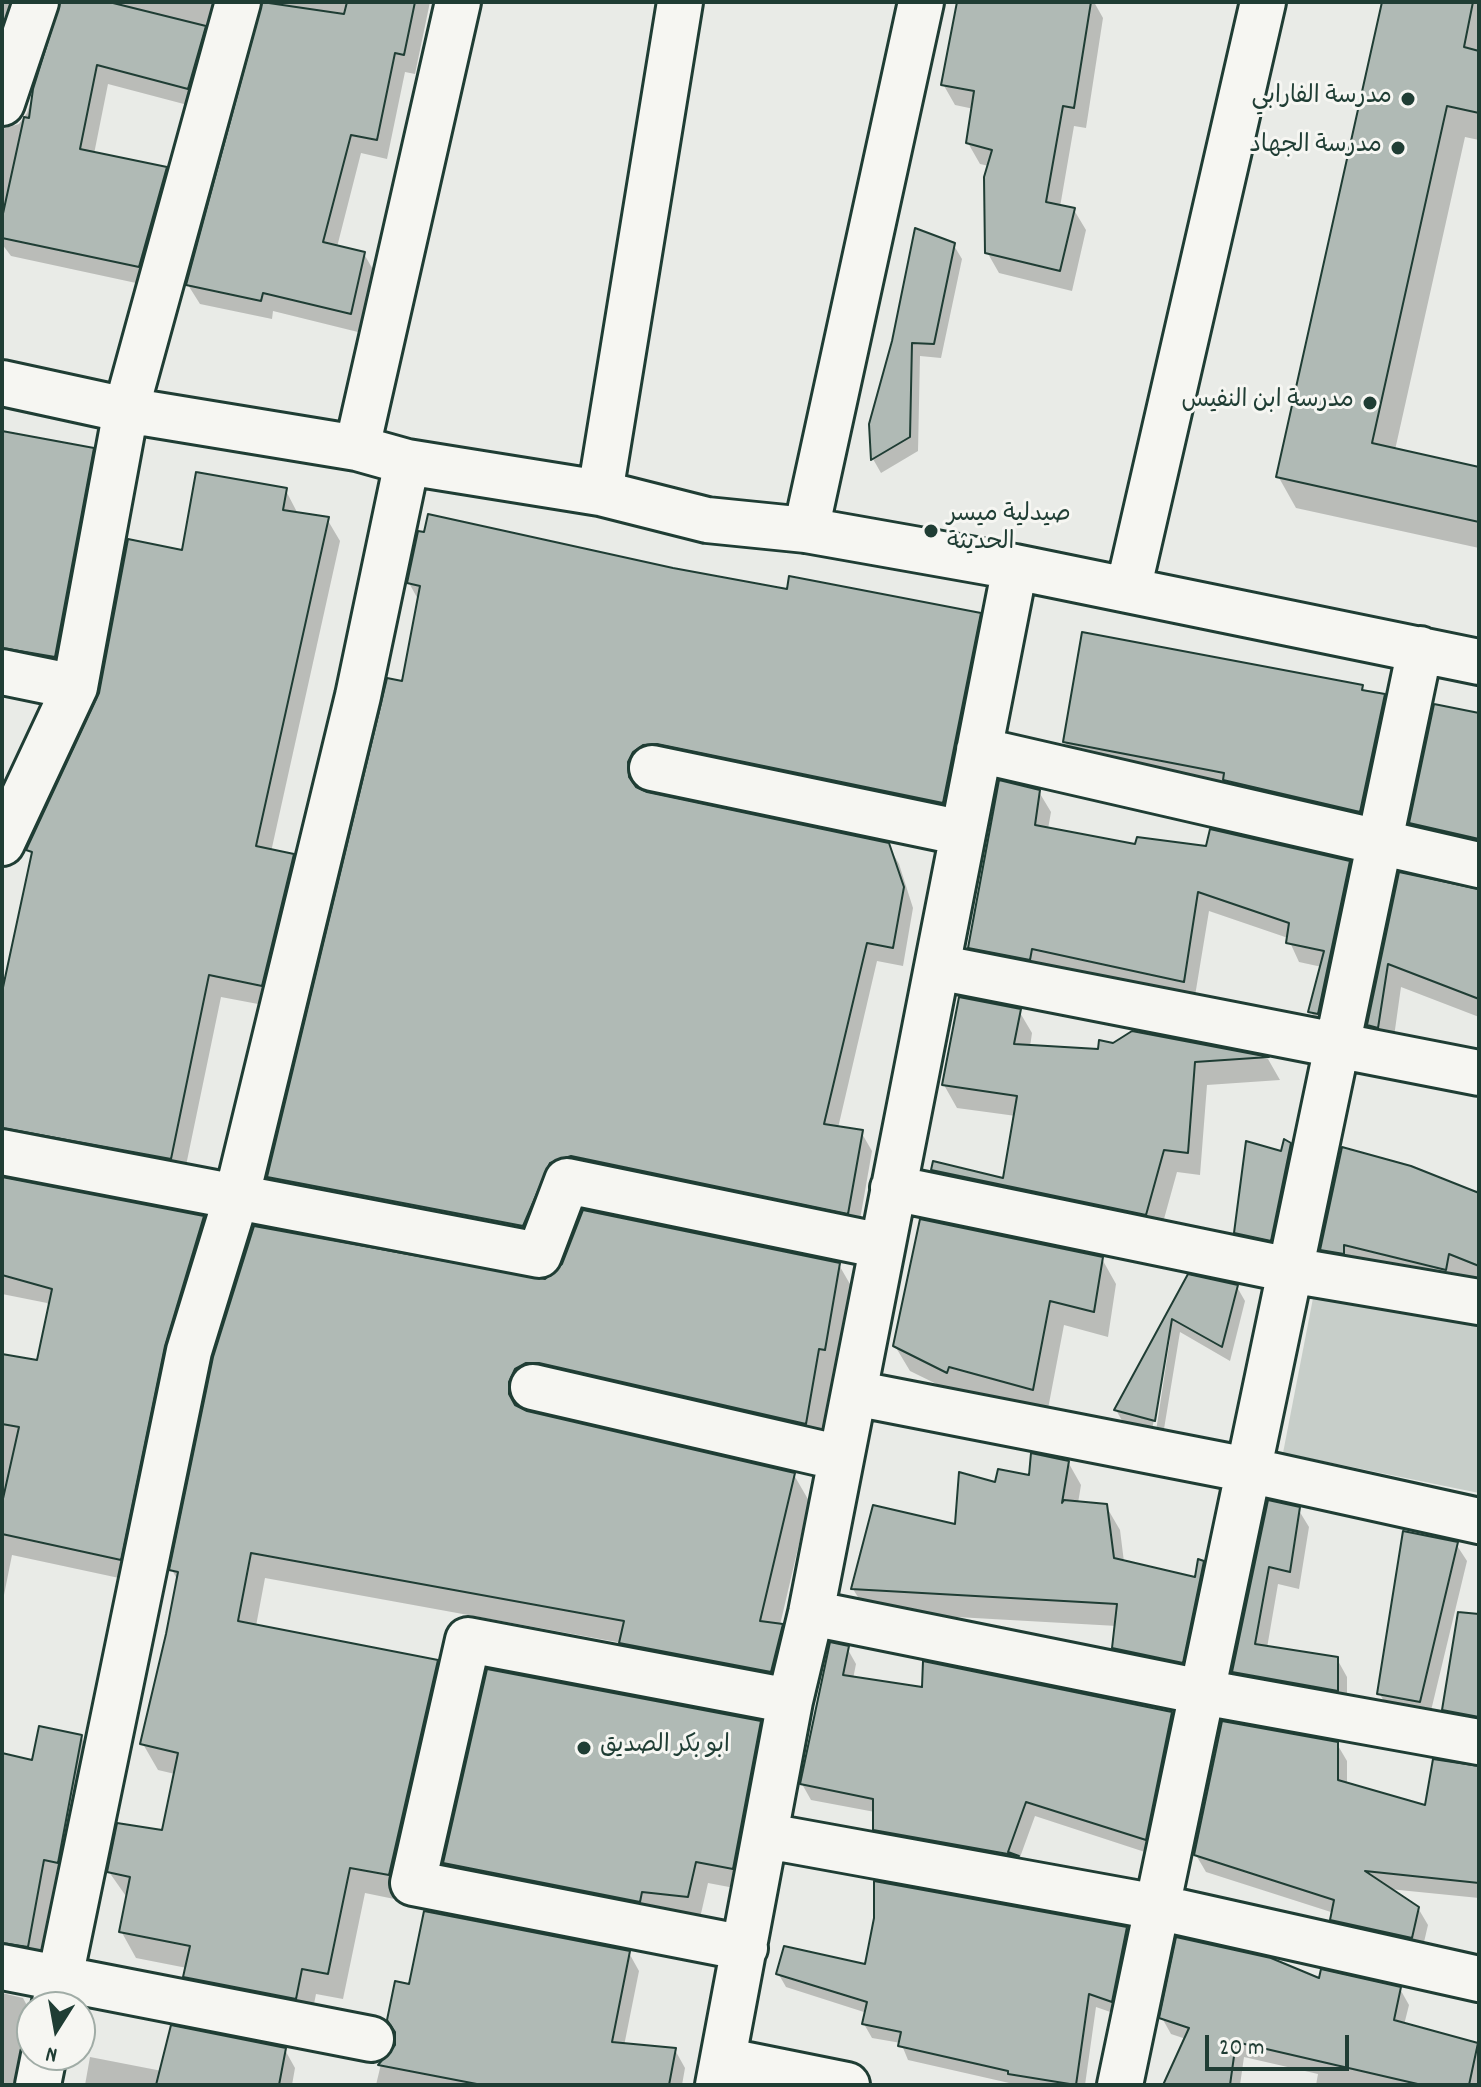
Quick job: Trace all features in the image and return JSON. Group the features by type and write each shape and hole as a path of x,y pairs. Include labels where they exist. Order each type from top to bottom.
{"street":[{"path":"2,103 36,2"},
{"path":"2,843 75,687 126,410 238,2"},
{"path":"357,448 458,2"},
{"path":"600,493 680,2"},
{"path":"806,530 921,2"},
{"path":"1128,590 1263,2"},
{"path":"2,383 126,410 357,448 407,462 600,493 707,520 806,530 1015,567 1479,662"},
{"path":"56,1991 189,1351 237,1195 358,696 407,462"},
{"path":"847,2085 721,2072 790,1701 811,1613 1015,567"},
{"path":"1120,2085 1420,649"},
{"path":"2,672 75,687"},
{"path":"979,750 1479,865"},
{"path":"652,768 963,833"},
{"path":"937,967 1336,1048 1479,1073"},
{"path":"2,1152 539,1255 567,1181 882,1246"},
{"path":"893,1188 1290,1270 1479,1302"},
{"path":"533,1387 841,1458"},
{"path":"854,1393 1248,1470 1479,1521"},
{"path":"811,1613 1202,1692 1479,1742"},
{"path":"745,1948 413,1883 468,1640 790,1701"},
{"path":"767,1836 1157,1907 1479,1979"},
{"path":"2,1967 52,1991"},
{"path":"96,1999 371,2039"}],"shaded area":[{"path":"1314,1293 1479,1324 1479,1493 1283,1453"}],"building":[{"path":"60,2 109,2 206,26 188,89 97,65 80,149 167,167 139,267 2,238 2,218 24,117 29,118 33,89"},
{"path":"262,2 344,14 347,2 415,2 404,55 395,53 377,140 351,135 323,242 365,252 351,314 263,293 261,301 186,285"},
{"path":"957,2 1091,2 1074,108 1063,106 1046,202 1075,208 1060,271 985,253 984,177 992,150 966,143 974,91 941,85"},
{"path":"1382,2 1473,2 1464,47 1479,51 1479,113 1447,106 1372,443 1479,467 1479,522 1276,477"},
{"path":"915,228 955,243 934,344 912,343 910,437 871,460 869,424 892,341"},
{"path":"2,431 94,448 55,657 2,648"},
{"path":"196,472 287,488 283,510 329,517 256,846 294,854 262,986 209,975 171,1159 2,1128 2,992 32,852 26,850 99,693 128,539 182,550"},
{"path":"428,514 673,568 787,589 789,576 981,613 943,803 657,744 643,745 633,752 628,762 629,777 636,787 647,792 889,843 904,887 893,948 867,943 824,1124 863,1130 848,1214 571,1156 550,1163 523,1226 267,1177 387,678 402,681 420,586 407,583 418,531 424,532"},
{"path":"1082,632 1363,685 1362,690 1385,694 1360,812 1223,780 1224,773 1063,742"},
{"path":"1434,704 1479,713 1479,839 1409,823"},
{"path":"999,780 1040,790 1035,825 1135,844 1137,837 1206,846 1210,829 1350,861 1318,1014 1308,1012 1324,951 1286,943 1289,923 1198,892 1184,982 1032,949 1030,960 968,948"},
{"path":"1399,872 1479,889 1479,999 1388,964 1378,1028 1367,1025"},
{"path":"959,997 1021,1009 1014,1044 1098,1049 1099,1040 1113,1043 1132,1031 1269,1057 1195,1062 1188,1153 1164,1150 1146,1215 931,1170 933,1161 1003,1178 1017,1096 942,1085"},
{"path":"1284,1139 1291,1143 1271,1241 1234,1233 1246,1141 1281,1151"},
{"path":"1342,1147 1411,1166 1479,1193 1479,1266 1449,1254 1446,1270 1344,1245 1344,1254 1320,1250"},
{"path":"2,1177 204,1216 165,1346 121,1560 2,1534 2,1503 19,1427 2,1424 2,1354 37,1360 52,1289 2,1275"},
{"path":"583,1210 840,1263 825,1350 819,1349 806,1424 539,1363 526,1363 515,1369 509,1382 509,1394 515,1405 527,1411 795,1473 760,1621 783,1624 771,1672 619,1643 624,1621 251,1553 238,1621 438,1660 389,1875 350,1868 328,1974 302,1969 296,1999 183,1977 190,1946 119,1932 130,1877 107,1872 117,1823 162,1830 178,1753 140,1744 178,1572 169,1570 213,1357 254,1226 545,1279 562,1264"},
{"path":"920,1219 1103,1257 1094,1312 1050,1301 1033,1390 949,1367 947,1373 893,1346"},
{"path":"1188,1274 1238,1285 1222,1347 1172,1319 1155,1421 1114,1410"},
{"path":"1031,1453 1069,1461 1062,1503 1064,1500 1107,1504 1114,1558 1195,1577 1198,1559 1204,1561 1183,1663 1112,1648 1117,1604 851,1589 873,1505 955,1524 959,1472 995,1482 998,1469 1029,1475"},
{"path":"1268,1500 1300,1507 1290,1572 1269,1567 1255,1644 1338,1657 1338,1691 1232,1672"},
{"path":"1403,1531 1458,1542 1420,1702 1377,1694"},
{"path":"1458,1612 1479,1614 1479,1717 1442,1710"},
{"path":"830,1642 849,1646 843,1675 922,1687 923,1661 1172,1712 1146,1840 1026,1802 1008,1852 1019,1856 873,1830 873,1799 800,1784"},
{"path":"487,1669 761,1721 733,1869 696,1862 688,1897 642,1892 640,1902 443,1863"},
{"path":"1222,1721 1338,1742 1338,1780 1425,1805 1433,1759 1479,1766 1479,1883 1365,1871 1419,1907 1412,1938 1330,1920 1334,1900 1194,1855"},
{"path":"39,1726 82,1735 58,1863 44,1860 28,1947 2,1943 2,1753 32,1760"},
{"path":"874,1881 1127,1927 1112,2002 1089,1994 1076,2085 1008,2074 1008,2071 898,2046 901,2032 862,2024 867,2002 776,1974 784,1946 865,1964 874,1918"},
{"path":"424,1911 630,1951 612,2042 676,2048 669,2085 482,2085 378,2065 395,2045 395,2032 387,2020 395,1981 409,1984"},
{"path":"1176,1937 1271,1958 1319,1978 1321,1969 1401,1987 1394,2020 1478,2043 1469,2085 1422,2085 1236,2042 1230,2085 1163,2085 1189,2028 1159,2018"},
{"path":"171,2025 286,2048 279,2085 156,2085"}],"place":[{"name":"مدرسة الفارابي","path":"1408,99"},
{"name":"مدرسة الجهاد","path":"1398,148"},
{"name":"مدرسة ابن النفيس","path":"1370,403"},
{"name":"صيدلية ميسر الحديثة","path":"931,531"},
{"name":"ابو بكر الصديق","path":"584,1748"}]}
